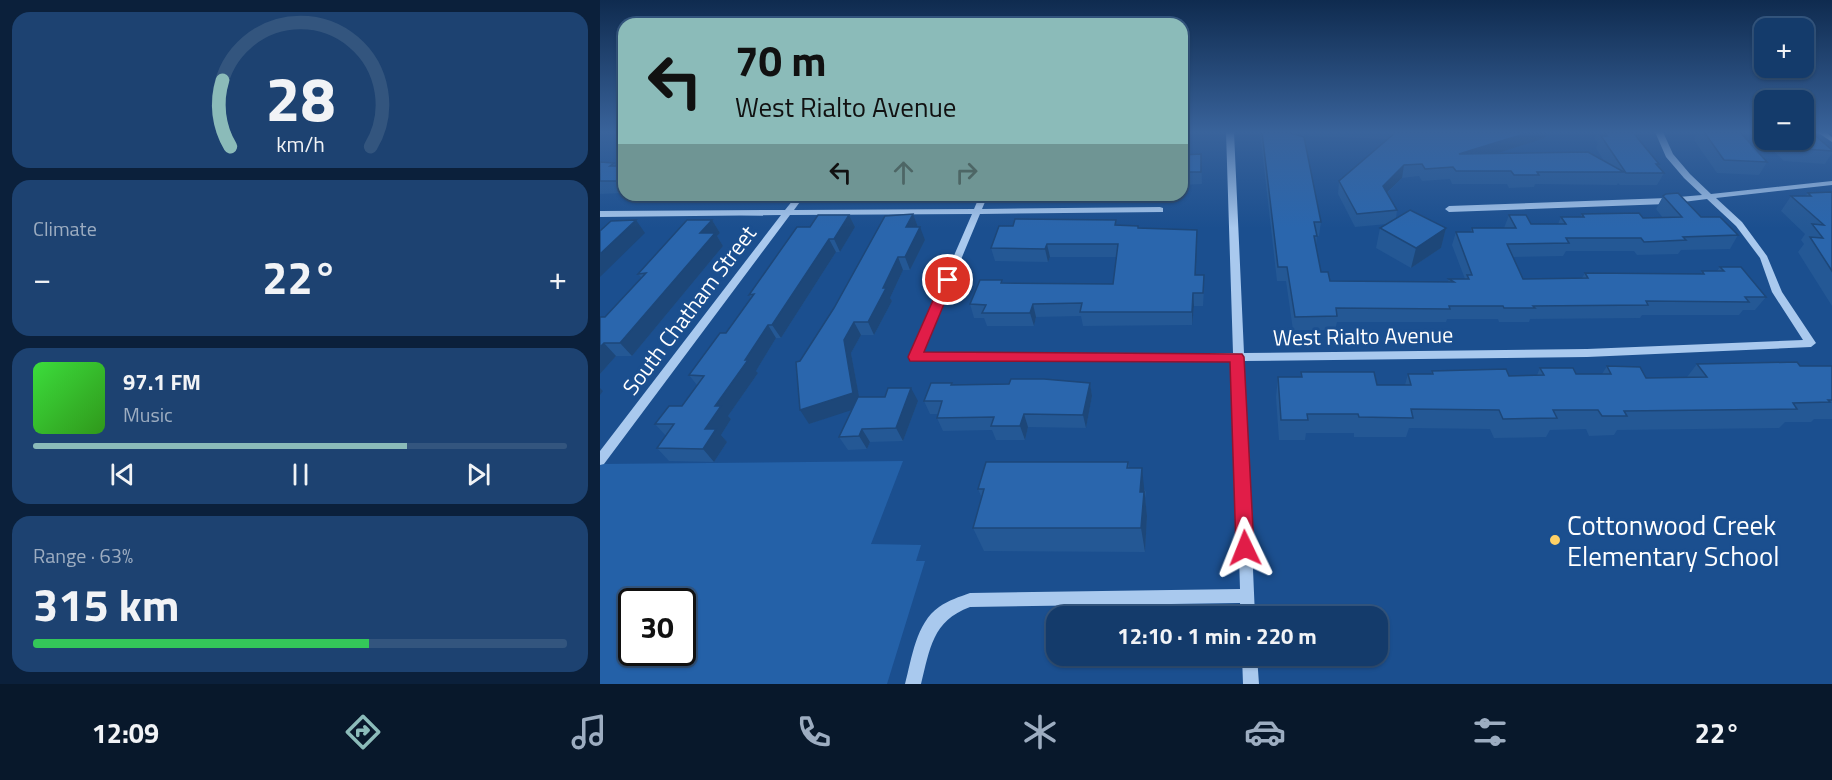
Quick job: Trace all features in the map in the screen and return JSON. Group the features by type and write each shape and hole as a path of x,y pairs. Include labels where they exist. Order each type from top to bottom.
{"street":[{"path":"1231,164 1248,606"},
{"path":"1677,164 1709,196"},
{"path":"1449,209 1566,207 1667,201 1832,183"},
{"name":"West Rialto Avenue","path":"977,212 915,357 1456,355 1717,348 1811,343 1777,292 1764,258 1739,224 1709,196"},
{"name":"South Chatham Street","path":"600,460 796,201"},
{"path":"977,212 982,201"},
{"path":"600,214 1161,210"},
{"path":"913,684 931,624 938,615 957,603 970,600 1247,596"},
{"path":"1250,666 1251,684"}],"shaded area":[{"path":"903,461 871,544 921,545 916,561 925,561 887,684 600,684 600,464"}],"building":[{"path":"600,164 618,166 618,181 600,181"},
{"path":"1188,164 1201,164 1201,172 1188,172"},
{"path":"1266,164 1309,164 1321,222 1314,222 1317,236 1314,236 1321,272 1328,272 1330,281 1454,282 1449,279 1469,279 1467,275 1472,275 1456,232 1473,232 1472,228 1516,228 1509,215 1526,215 1531,224 1566,224 1561,217 1584,217 1582,214 1639,213 1643,218 1682,217 1663,196 1678,193 1701,217 1720,217 1738,235 1683,237 1686,240 1644,242 1641,238 1566,238 1569,243 1507,244 1523,279 1588,278 1585,273 1704,274 1702,271 1724,271 1720,267 1741,267 1766,297 1745,297 1749,302 1646,301 1648,305 1533,306 1535,308 1449,306 1450,309 1336,308 1337,316 1295,317 1287,267 1278,267"},
{"path":"1359,164 1609,164 1624,172 1537,172 1539,175 1514,175 1511,171 1456,171 1453,167 1425,169 1422,164 1404,165 1383,186 1397,210 1357,214 1339,181"},
{"path":"1620,164 1659,164 1656,164 1664,173 1626,173"},
{"path":"1832,192 1832,271 1810,237 1823,238 1812,224 1824,225 1791,196 1811,196 1808,193"},
{"path":"1410,210 1446,228 1416,248 1380,228"},
{"path":"913,214 906,227 920,227 905,257 898,257 883,288 886,288 868,322 854,322 844,340 853,393 800,410 796,362 800,361 834,308 885,216"},
{"path":"818,215 849,215 834,239 829,239 772,325 768,325 745,360 748,360 715,406 721,406 705,429 716,429 703,449 657,448 674,424 655,424 669,406 682,406 704,376 689,375 720,333 726,333 754,294 749,295 797,227 810,227"},
{"path":"1015,219 1116,220 1115,225 1138,226 1138,228 1197,230 1195,275 1204,275 1203,293 1193,293 1192,312 1080,312 1082,303 1033,304 1030,313 982,313 986,305 970,304 980,280 1002,280 1001,283 1113,284 1118,244 1047,244 1045,249 991,248 999,226 1013,226"},
{"path":"636,220 600,254 600,231 611,221"},
{"path":"687,220 712,220 700,233 715,233 620,343 604,343 600,347 600,317 605,317 646,273 638,274"},
{"path":"1797,362 1800,366 1832,366 1832,400 1828,400 1830,402 1793,403 1797,409 1624,411 1627,416 1602,416 1598,410 1553,410 1557,418 1503,419 1499,410 1411,409 1413,418 1359,417 1358,414 1307,414 1308,420 1281,420 1278,377 1302,377 1301,372 1374,372 1377,385 1411,385 1408,374 1433,374 1432,371 1506,369 1509,376 1544,375 1540,368 1573,368 1576,374 1611,374 1607,366 1640,367 1646,378 1707,377 1697,364"},
{"path":"1011,379 1090,383 1083,415 1024,414 1020,426 991,426 994,417 937,418 942,401 924,401 931,383 1009,384"},
{"path":"888,388 911,388 896,428 862,429 859,436 839,437 858,397 885,397"},
{"path":"986,462 1128,462 1127,468 1142,468 1140,492 1144,492 1141,528 973,528 984,489 978,489"}],"place":[{"name":"Cottonwood Creek Elementary School","path":"1555,540"}],"route":[{"path":"948,280 915,357 1237,357 1245,548"}]}
